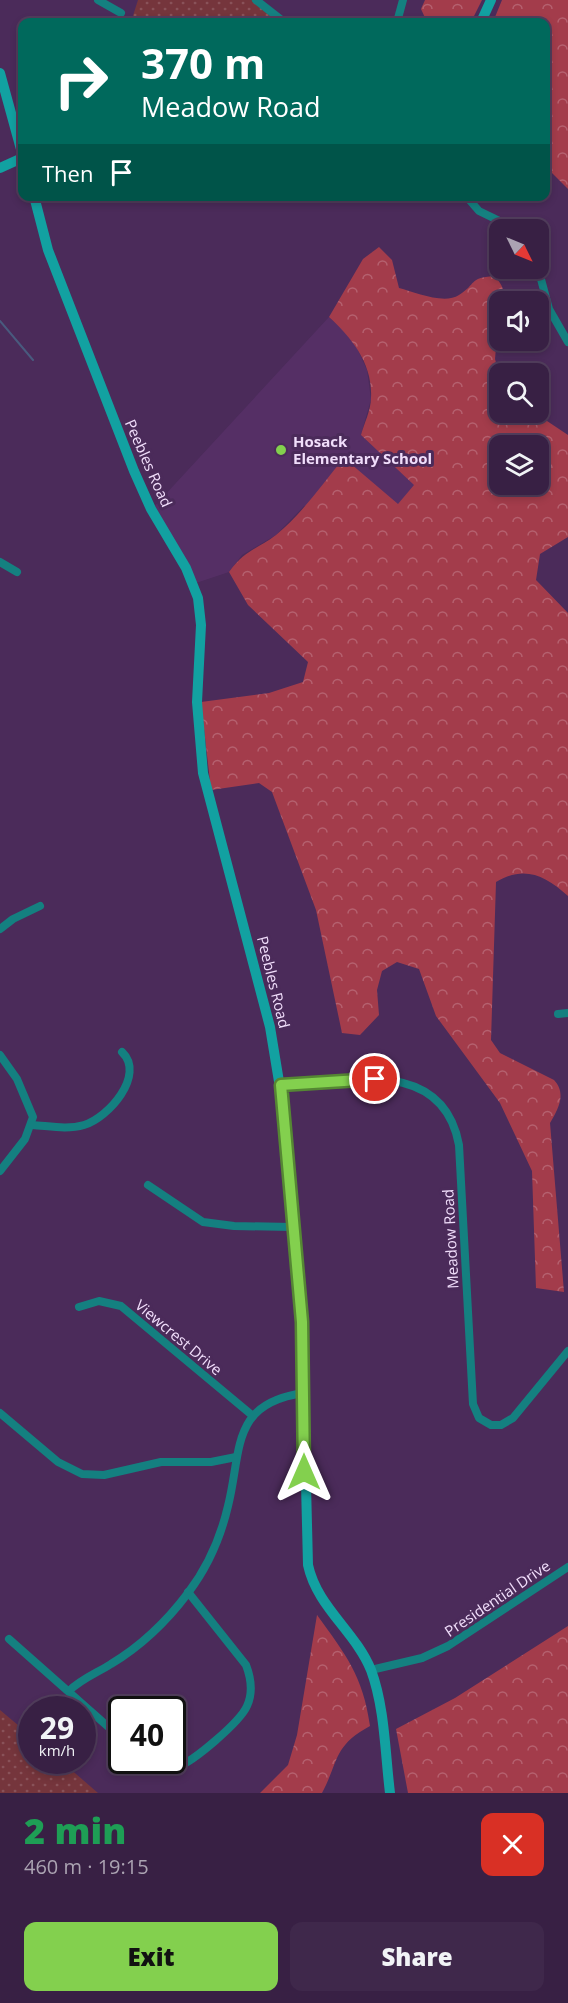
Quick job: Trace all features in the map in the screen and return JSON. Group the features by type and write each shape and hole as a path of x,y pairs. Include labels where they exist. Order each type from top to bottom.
{"street":[{"path":"98,0 121,13"},
{"path":"256,0 279,18"},
{"path":"398,18 403,0"},
{"path":"483,18 491,0"},
{"path":"0,73 18,141"},
{"path":"0,168 18,158"},
{"name":"Peebles Road","path":"35,201 48,250 134,471 151,510 186,568 198,598 201,625 197,692 203,773 270,1027 281,1085 302,1322 306,1555 310,1574 320,1598 371,1670 379,1702 390,1793"},
{"path":"470,201 479,211 495,219"},
{"path":"541,279 549,309 568,342"},
{"path":"0,562 17,572"},
{"path":"0,929 13,919 40,906"},
{"path":"558,1014 568,1013"},
{"path":"32,1125 75,1127 92,1122 107,1112 122,1092 128,1075 128,1061 122,1052"},
{"path":"0,1055 11,1068 28,1102 32,1125 25,1139 0,1171"},
{"name":"Meadow Road","path":"281,1085 375,1079 405,1081 428,1092 451,1120 459,1145 472,1404 479,1418 491,1425 509,1421 568,1351"},
{"path":"148,1185 203,1222 234,1226 292,1227"},
{"name":"Viewcrest Drive","path":"79,1306 99,1301 121,1306 253,1416"},
{"path":"69,1691 139,1645 189,1592 209,1558 222,1526 230,1497 241,1435 253,1416 276,1401 304,1393"},
{"path":"0,1413 58,1462 82,1474 104,1475 161,1462 211,1462 236,1457"},
{"name":"Presidential Drive","path":"371,1670 422,1658 448,1646 568,1567"},
{"path":"186,1762 235,1722 249,1701 250,1679 246,1665 189,1592"},
{"path":"9,1639 108,1726"}],"shaded area":[{"path":"138,0 256,0 279,18 132,18"},
{"path":"329,317 353,339 367,370 371,399 361,435 415,485 398,505 304,506 276,535 242,555 229,572 193,584 151,510"},
{"path":"0,1710 18,1725 18,1774 76,1774 98,1793 0,1793"}],"green space":[{"path":"425,0 482,0 473,18 425,18 421,9"},
{"path":"502,0 568,0 568,189 550,171 550,18 495,18"},
{"path":"379,247 392,260 399,288 421,295 453,298 480,278 489,277 489,279 496,279 503,291 489,291 489,351 496,351 496,363 489,363 489,423 549,422 568,435 568,537 540,554 536,580 568,613 568,896 542,878 525,873 506,877 496,882 491,1040 500,1053 554,1080 560,1091 560,1102 550,1123 564,1292 536,1288 532,1171 500,1103 436,1016 419,969 397,962 382,971 377,990 379,1015 360,1035 342,1033 316,910 272,792 259,783 211,790 201,702 269,693 303,682 308,662 248,605 229,572 246,555 286,527 344,458 398,504 414,485 361,435 371,403 369,374 353,343 329,317 363,259"},
{"path":"317,1615 337,1642 358,1679 370,1726 349,1740 343,1748 322,1793 260,1793 288,1765 297,1735"},
{"path":"568,1626 568,1793 408,1793 396,1729 455,1698"}],"waterway":[{"path":"0,321 33,360"}],"place":[{"name":"Hosack Elementary School","path":"281,450"}],"route":[{"path":"304,1472 302,1322 281,1085 375,1079"}]}
